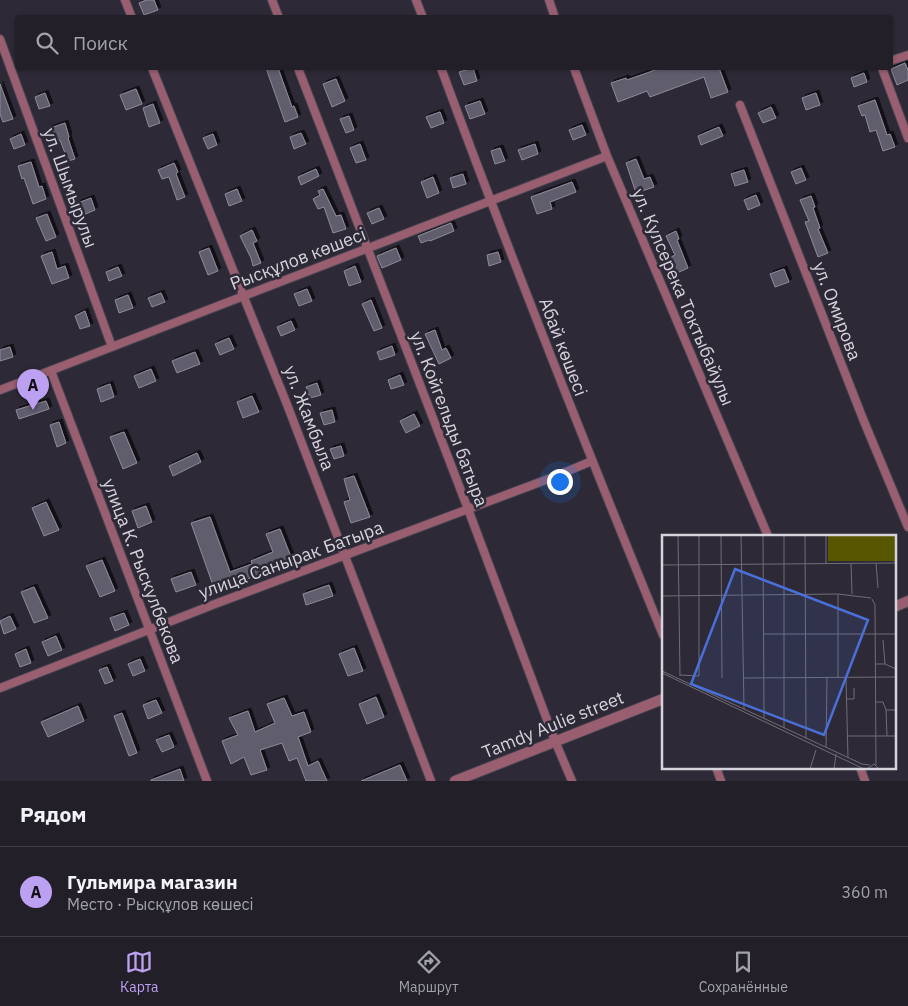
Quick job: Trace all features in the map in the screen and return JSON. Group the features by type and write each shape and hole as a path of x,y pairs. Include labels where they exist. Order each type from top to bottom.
{"street":[{"path":"125,0 131,15"},
{"path":"272,0 278,15"},
{"path":"416,0 422,15"},
{"path":"549,0 554,15"},
{"name":"ул. Шымырулы","path":"0,39 112,347"},
{"path":"893,60 908,55"},
{"name":"ул. Жамбыла","path":"153,70 245,296 431,781"},
{"name":"ул. Койгельды батыра","path":"299,70 555,741 572,781"},
{"name":"Абай көшесі","path":"442,70 490,201 592,461 662,633"},
{"name":"ул. Кулсерека Токтыбайулы","path":"575,70 607,156 768,535"},
{"path":"883,70 908,138"},
{"name":"ул. Омирова","path":"740,105 863,419 908,527"},
{"name":"Рысқұлов көшесі","path":"0,390 607,156"},
{"name":"улица К. Рыскулбекова","path":"51,371 207,781"},
{"name":"улица Санырак Батыра","path":"0,688 592,461"},
{"path":"896,606 908,601"},
{"name":"Tamdy Aulie street","path":"456,781 662,698"},
{"path":"716,768 721,781"},
{"path":"860,768 865,781"}],"building":[{"path":"146,0 154,0 158,10 144,15 139,3"},
{"path":"905,63 908,70 908,80 897,85 891,70"},
{"path":"267,70 279,70 292,107 294,106 298,117 285,122"},
{"path":"474,70 477,81 464,85 459,72"},
{"path":"655,70 720,70 728,92 711,98 704,77 650,97 647,91 618,102 611,83 626,78 627,80"},
{"path":"864,73 867,82 854,87 851,78"},
{"path":"336,79 345,101 332,107 323,84"},
{"path":"0,84 13,119 3,122 0,114"},
{"path":"136,89 142,104 126,110 120,95"},
{"path":"45,93 50,106 39,109 35,97"},
{"path":"816,93 820,105 806,110 802,98"},
{"path":"875,100 887,135 890,134 895,147 883,151 876,130 870,132 865,115 862,116 858,106"},
{"path":"480,101 485,114 470,119 465,106"},
{"path":"153,104 160,123 149,127 143,108"},
{"path":"771,107 776,118 763,123 758,113"},
{"path":"440,112 444,123 431,128 426,117"},
{"path":"349,116 354,130 346,133 340,119"},
{"path":"65,123 75,159 68,161 60,140 52,143 48,129"},
{"path":"582,125 586,135 573,140 569,130"},
{"path":"719,127 723,136 701,145 698,136"},
{"path":"301,133 306,144 294,149 290,137"},
{"path":"21,134 25,145 14,149 10,139"},
{"path":"213,134 217,145 208,149 203,138"},
{"path":"360,144 366,160 356,163 350,148"},
{"path":"535,144 538,154 522,160 518,150"},
{"path":"500,148 505,161 495,164 491,151"},
{"path":"636,159 644,179 650,177 654,187 636,193 626,163"},
{"path":"31,162 39,187 42,186 46,199 33,204 18,166"},
{"path":"174,163 185,197 177,200 169,177 162,179 158,170"},
{"path":"801,168 806,180 796,184 791,172"},
{"path":"316,169 319,176 301,185 298,177"},
{"path":"744,170 748,182 735,186 731,174"},
{"path":"463,174 466,184 453,188 450,178"},
{"path":"433,177 439,193 427,198 421,182"},
{"path":"572,182 576,192 550,202 552,209 537,214 531,197"},
{"path":"237,189 242,201 229,206 225,194"},
{"path":"323,189 336,216 341,215 346,229 333,233 324,207 318,209 313,199 320,195 318,191"},
{"path":"756,195 760,205 748,210 744,200"},
{"path":"811,196 820,228 818,229 828,253 818,257 805,222 809,221 800,200"},
{"path":"91,198 95,210 83,215 78,203"},
{"path":"379,208 384,219 372,224 367,213"},
{"path":"47,214 56,237 46,241 36,218"},
{"path":"451,223 454,231 421,243 418,236"},
{"path":"252,230 257,241 253,243 261,263 253,266 240,236"},
{"path":"676,231 679,239 677,240 688,268 675,274 669,258 675,255 666,236"},
{"path":"209,248 218,271 208,275 199,252"},
{"path":"396,248 401,260 382,268 377,256"},
{"path":"52,252 57,269 65,266 69,278 52,284 41,256"},
{"path":"498,252 501,262 489,266 487,255"},
{"path":"355,266 361,282 349,286 344,271"},
{"path":"118,267 122,276 109,281 106,272"},
{"path":"784,269 789,282 775,287 770,274"},
{"path":"307,289 312,301 299,306 294,294"},
{"path":"161,293 165,302 152,307 148,298"},
{"path":"128,295 133,308 119,313 115,300"},
{"path":"371,300 382,328 374,331 362,304"},
{"path":"85,311 90,326 80,329 75,316"},
{"path":"291,321 295,330 281,336 277,327"},
{"path":"435,330 442,350 446,348 451,358 439,364 425,334"},
{"path":"229,338 234,349 220,355 215,344"},
{"path":"392,346 395,355 380,360 377,352"},
{"path":"10,347 13,357 0,361 0,350"},
{"path":"195,352 200,364 177,373 172,361"},
{"path":"151,369 156,381 139,388 134,376"},
{"path":"400,375 404,385 391,389 388,380"},
{"path":"317,383 321,395 310,398 306,387"},
{"path":"110,384 114,397 101,402 97,389"},
{"path":"252,396 259,412 243,418 237,402"},
{"path":"46,401 49,409 19,419 16,410"},
{"path":"332,410 335,422 324,425 320,413"},
{"path":"414,414 420,426 406,433 400,421"},
{"path":"59,422 66,443 57,447 50,425"},
{"path":"124,432 137,463 123,469 110,437"},
{"path":"341,446 344,456 334,459 330,449"},
{"path":"197,453 201,462 173,476 169,466"},
{"path":"354,476 370,517 351,523 344,502 350,500 344,479"},
{"path":"46,502 59,530 44,536 32,508"},
{"path":"146,506 152,522 138,528 132,511"},
{"path":"210,517 230,572 252,564 251,561 273,552 266,534 280,529 293,562 215,591 191,523"},
{"path":"102,560 115,591 100,597 86,566"},
{"path":"191,572 196,585 176,592 171,579"},
{"path":"329,585 333,596 306,605 303,594"},
{"path":"34,587 48,618 34,623 21,592"},
{"path":"124,613 129,625 115,631 110,618"},
{"path":"10,616 16,629 4,634 0,621"},
{"path":"56,636 62,650 48,656 42,642"},
{"path":"354,648 363,671 348,676 339,654"},
{"path":"26,649 31,663 20,667 15,654"},
{"path":"140,659 145,671 133,676 128,664"},
{"path":"107,667 113,681 105,684 99,670"},
{"path":"376,697 384,717 367,724 359,704"},
{"path":"284,698 292,716 304,712 311,732 298,737 308,766 318,761 327,781 306,781 297,758 289,761 282,743 260,750 267,770 251,775 244,757 231,764 222,741 238,735 229,718 248,711 255,732 275,723 267,704"},
{"path":"156,700 162,713 148,719 143,705"},
{"path":"78,706 84,721 48,737 41,722"},
{"path":"122,713 137,753 129,756 114,716"},
{"path":"169,735 174,747 162,752 156,740"},
{"path":"400,765 407,781 361,781"},
{"path":"180,769 184,781 151,781 151,780"}],"place":[{"name":"Гульмира магазин","path":"33,410"}]}
